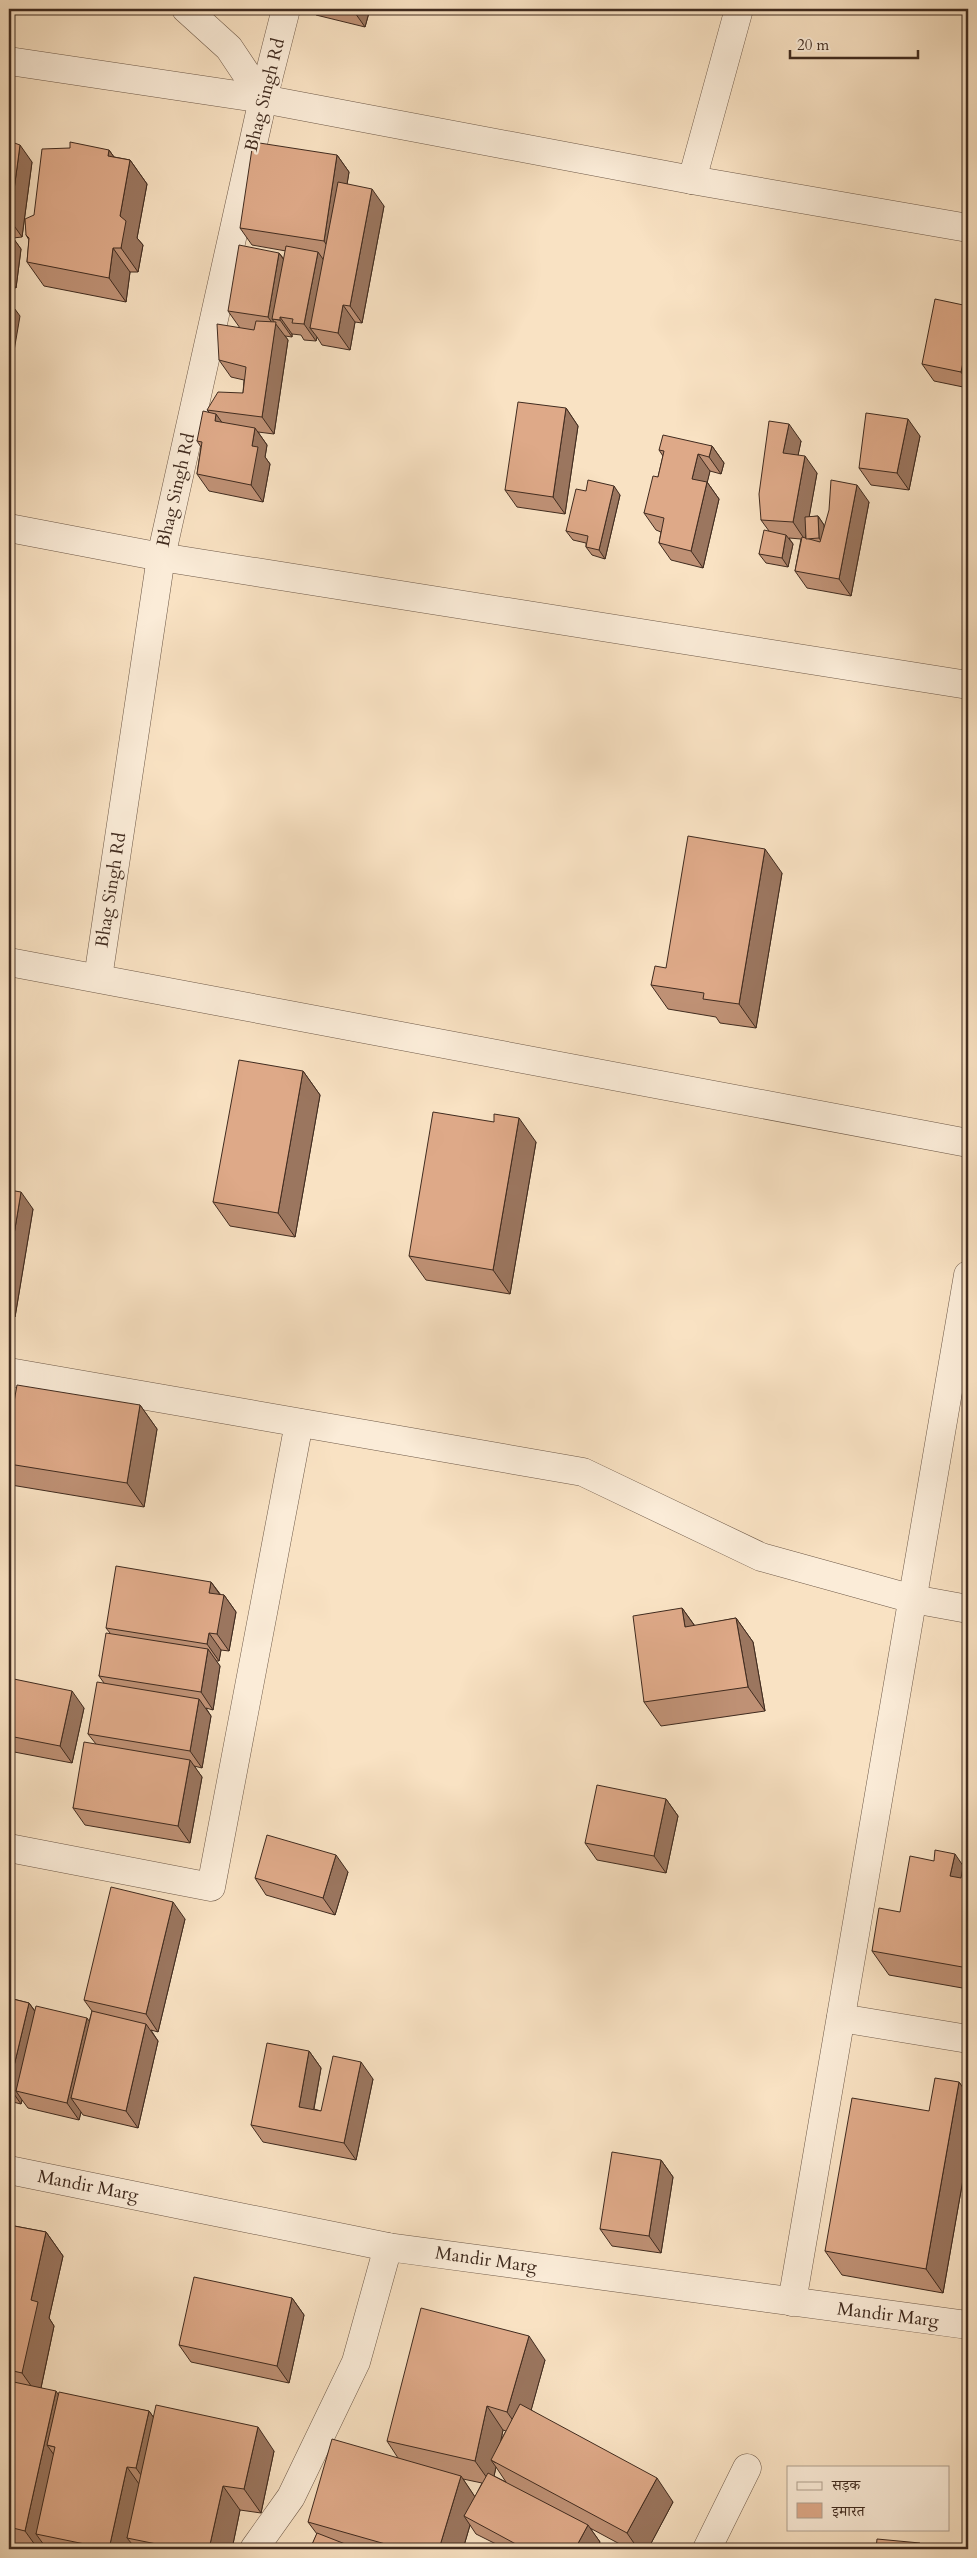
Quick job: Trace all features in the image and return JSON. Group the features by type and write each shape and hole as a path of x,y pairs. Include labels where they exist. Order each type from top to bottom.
{"street":[{"path":"186,9 229,48 263,99"},
{"name":"Bhag Singh Rd","path":"98,978 161,556 263,99 286,9"},
{"path":"692,180 739,9"},
{"path":"9,61 263,99 692,180 968,228"},
{"path":"9,528 161,556 968,685"},
{"path":"9,962 968,1143"},
{"path":"792,2302 968,1275"},
{"path":"9,1372 583,1472 761,1557 913,1599 968,1609"},
{"path":"9,1848 211,1887 299,1422"},
{"path":"841,2018 968,2039"},
{"name":"Mandir Marg","path":"9,2170 388,2247 968,2325"},
{"path":"254,2549 291,2497 356,2362 388,2247"},
{"path":"707,2549 748,2468"}],"building":[{"path":"9,141 20,145 10,220 9,220"},
{"path":"70,142 109,150 108,156 130,160 120,216 126,221 121,248 113,248 109,278 27,262 29,238 26,235 25,219 34,215 42,149 70,148"},
{"path":"253,142 337,155 324,241 240,228"},
{"path":"338,182 372,189 350,306 343,305 338,333 310,328"},
{"path":"239,245 279,253 268,317 228,311"},
{"path":"286,246 318,252 304,324 292,323 293,319 280,317 280,320 272,319"},
{"path":"935,299 968,306 968,339 961,372 922,364"},
{"path":"256,321 276,322 262,417 207,410 218,392 243,393 246,367 219,360 217,324 254,330"},
{"path":"518,402 566,408 553,497 505,490"},
{"path":"203,411 216,414 215,421 255,428 252,446 258,447 251,485 197,474 202,442 197,441"},
{"path":"866,413 908,419 897,473 859,468"},
{"path":"769,421 789,424 783,453 805,456 793,522 761,520 759,494"},
{"path":"663,435 712,446 709,457 698,454 692,479 707,482 691,551 659,543 664,518 644,513 653,476 658,477 664,451 659,450"},
{"path":"588,480 614,486 599,550 586,547 588,536 566,531 576,489 586,491"},
{"path":"831,480 857,485 839,579 795,571 802,537 820,542 829,510"},
{"path":"818,516 819,538 806,539 805,517"},
{"path":"764,530 786,535 782,558 759,554"},
{"path":"688,836 765,849 739,1004 703,999 704,993 651,985 655,966 666,968"},
{"path":"239,1060 303,1071 278,1213 213,1202"},
{"path":"433,1112 494,1122 494,1114 519,1118 493,1270 409,1256"},
{"path":"9,1190 21,1192 9,1265"},
{"path":"17,1385 140,1405 127,1483 9,1464 9,1419 11,1419"},
{"path":"116,1566 211,1582 209,1593 224,1595 217,1634 209,1633 207,1644 106,1628"},
{"path":"682,1608 685,1627 736,1618 748,1687 644,1702 633,1616"},
{"path":"106,1633 208,1649 201,1692 99,1676"},
{"path":"9,1678 72,1691 60,1746 9,1736"},
{"path":"97,1682 199,1699 190,1751 88,1734"},
{"path":"84,1742 190,1760 178,1826 73,1808"},
{"path":"597,1785 666,1799 654,1856 585,1843"},
{"path":"267,1835 336,1855 323,1898 255,1878"},
{"path":"935,1850 955,1854 950,1876 961,1878 965,1856 968,1857 968,1968 872,1951 879,1908 900,1912 910,1856 934,1861"},
{"path":"111,1887 173,1902 146,2014 84,2000"},
{"path":"9,1998 29,2003 9,2087"},
{"path":"36,2006 87,2018 67,2103 16,2091"},
{"path":"92,2011 146,2024 126,2111 71,2098"},
{"path":"267,2043 309,2051 299,2107 321,2111 333,2056 361,2062 344,2143 251,2125"},
{"path":"935,2078 959,2082 926,2269 825,2251 852,2098 929,2111"},
{"path":"612,2152 661,2160 649,2236 600,2229"},
{"path":"9,2225 46,2232 31,2300 38,2302 22,2373 9,2370"},
{"path":"194,2277 292,2298 277,2366 179,2345"},
{"path":"421,2308 529,2336 507,2412 487,2406 475,2461 387,2441"},
{"path":"9,2381 56,2391 25,2531 9,2527"},
{"path":"59,2392 149,2411 136,2468 127,2467 109,2549 36,2534 55,2447 47,2445"},
{"path":"520,2404 657,2478 627,2533 491,2460"},
{"path":"156,2405 258,2427 244,2489 223,2486 209,2549 181,2549 127,2538"},
{"path":"332,2439 461,2476 439,2549 403,2549 308,2522"},
{"path":"488,2473 588,2525 575,2549 525,2549 464,2516"},
{"path":"317,2533 358,2549 310,2549"},
{"path":"877,2539 920,2543 920,2549 876,2549"}]}
